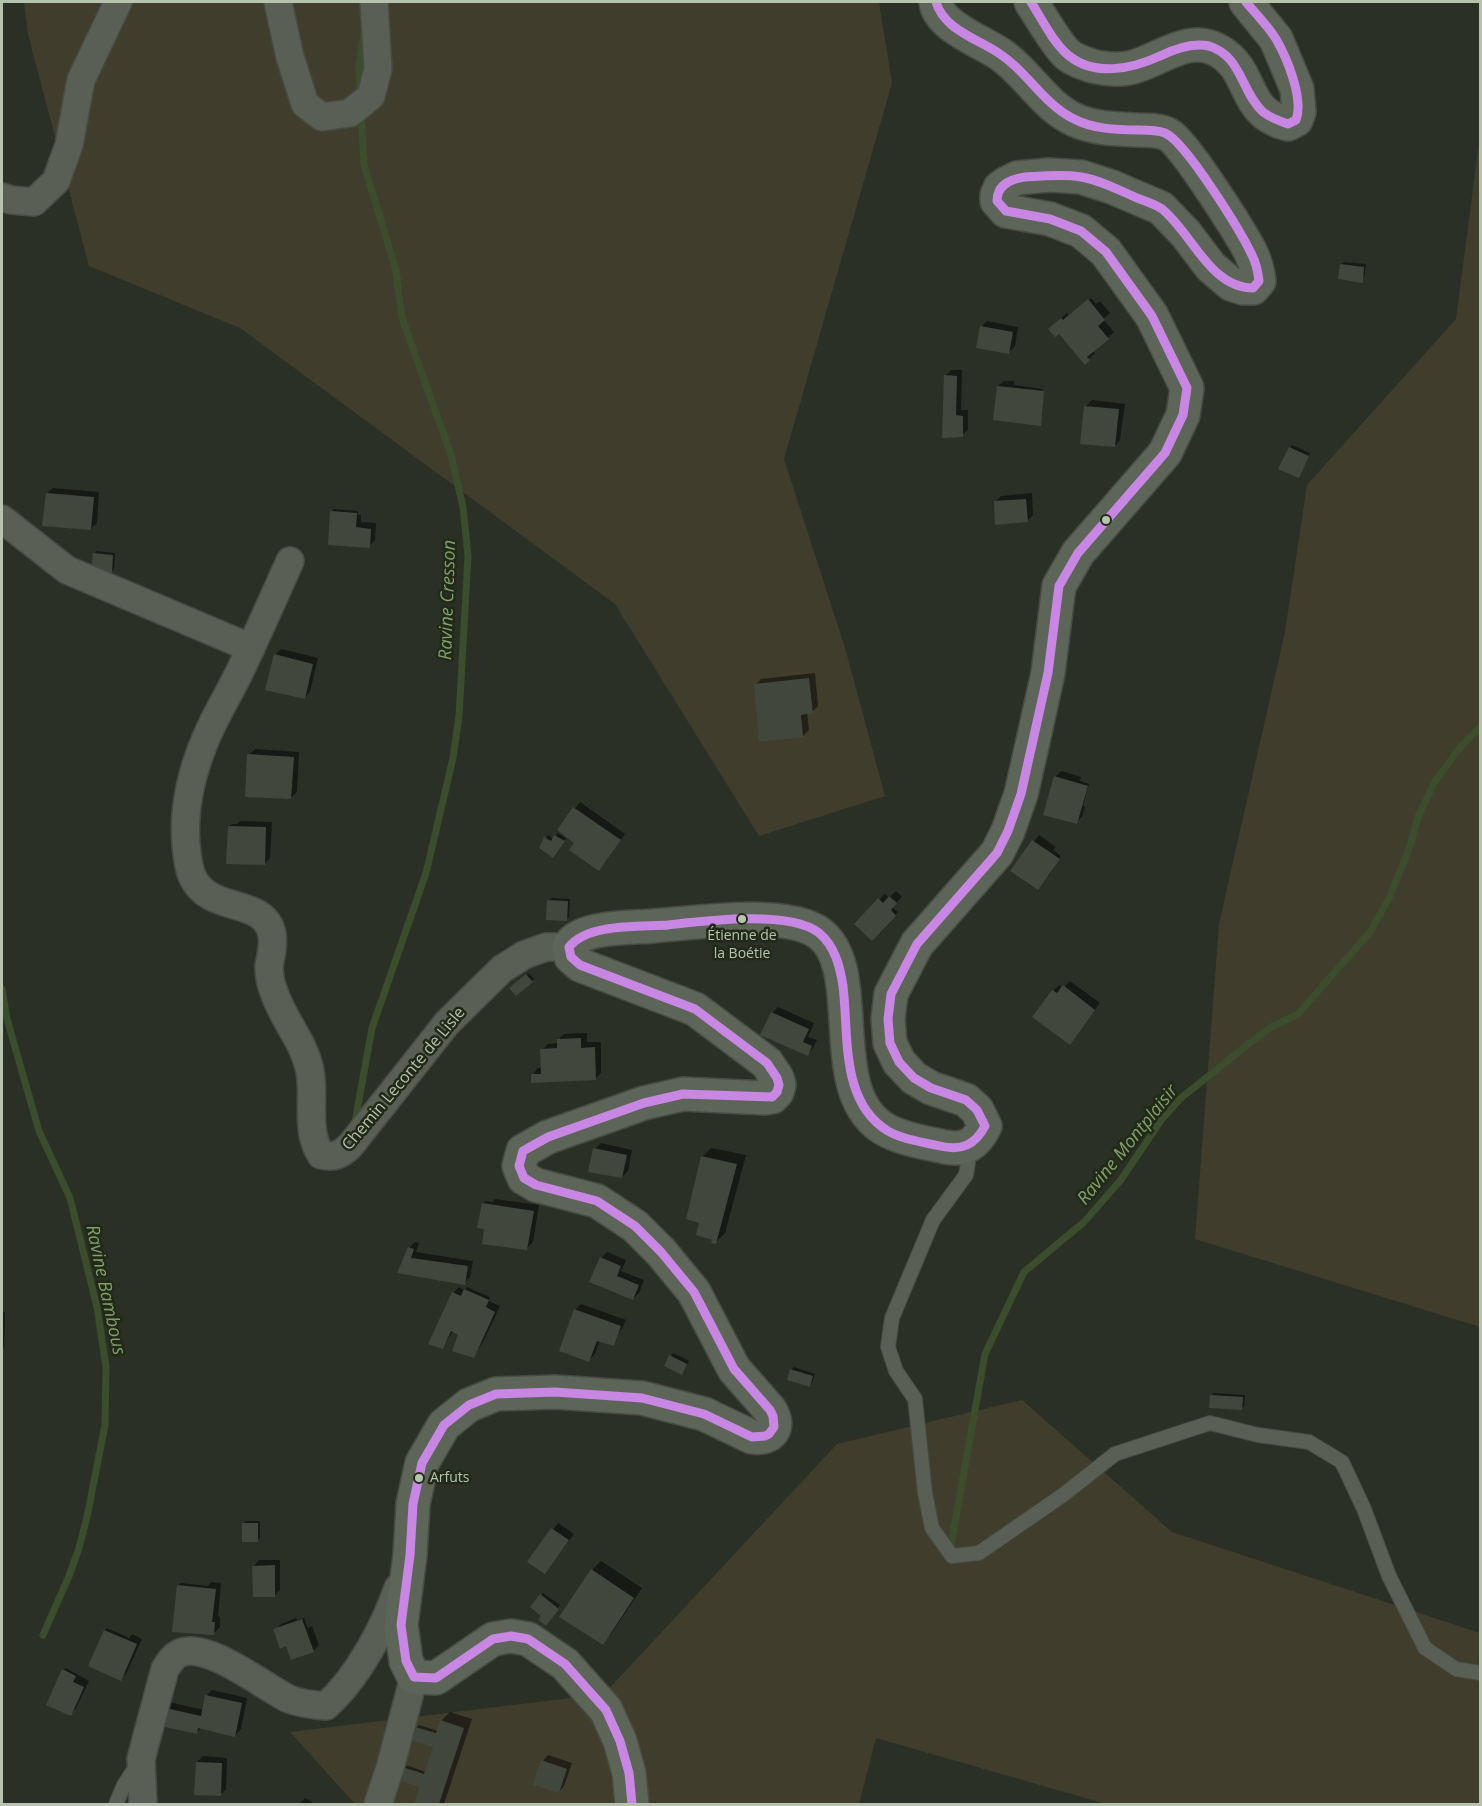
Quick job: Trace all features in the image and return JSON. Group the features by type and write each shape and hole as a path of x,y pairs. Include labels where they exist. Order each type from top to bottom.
{"main road":[{"path":"632,1804 629,1773 620,1741 606,1710 565,1664 528,1639 510,1636 492,1639 436,1678 414,1677 405,1661 402,1624 413,1504 422,1463 444,1425 469,1405 492,1395 555,1392 642,1398 704,1414 752,1437 767,1437 773,1432 775,1425 770,1410 734,1369 694,1292 661,1252 635,1226 597,1201 536,1185 524,1178 519,1166 523,1151 533,1144 644,1103 683,1094 771,1097 777,1092 779,1085 777,1078 767,1063 695,1009 579,965 572,957 568,947 579,935 610,929 766,919 794,922 819,932 832,946 841,972 851,1072 856,1092 866,1112 887,1131 917,1141 964,1148 978,1140 985,1126 977,1110 966,1100 931,1088 914,1078 898,1062 890,1043 888,1019 891,994 917,944 997,853 1008,831 1022,794 1048,673 1059,586 1078,553 1165,453 1183,415 1187,388 1152,316 1106,252 1081,231 1050,219 1006,212 997,201 997,195 1000,188 1017,178 1049,175 1081,177 1112,187 1161,208 1186,234 1211,267 1232,284 1243,288 1253,288 1259,281 1258,270 1249,250 1192,161 1170,135 1157,130 1110,129 1076,120 1048,101 1011,62 940,16 936,2"},
{"path":"1031,2 1067,55 1099,68 1133,67 1182,47 1193,45 1204,45 1219,50 1239,68 1256,106 1270,118 1288,124 1296,120 1299,112 1297,89 1276,39 1246,2"}],"street":[{"path":"2,197 34,202 56,181 69,145 81,80 118,2"},
{"path":"278,2 290,57 305,104 322,117 350,113 371,96 378,69 374,2"},
{"path":"2,519 67,570 251,648"},
{"name":"Chemin Leconte de Lisle","path":"290,561 251,648 206,738 187,799 185,831 192,876 204,894 259,914 269,927 273,946 269,969 273,991 283,1014 303,1047 310,1070 313,1093 313,1135 315,1145 321,1155 331,1157 340,1155 350,1146 447,1023 502,969 535,951 568,947"},
{"path":"143,1804 141,1759 165,1670 170,1660 181,1652 198,1651 218,1657 263,1686 292,1700 326,1706 339,1695 388,1616 410,1555"},
{"path":"378,1804 414,1677"}],"lane":[{"path":"964,1148 968,1163 966,1175 933,1220 892,1318 888,1347 896,1371 915,1399 925,1493 932,1528 952,1556 979,1553 1063,1495 1115,1454 1210,1423 1258,1435 1309,1442 1342,1462 1364,1509 1389,1576 1425,1648 1456,1669 1480,1673"},
{"path":"116,1804 124,1785 141,1759"}],"shaded area":[{"path":"24,2 879,2 892,83 784,459 845,648 885,796 759,836 615,604 240,328 89,266 28,34"},
{"path":"1480,135 1480,1327 1195,1239 1219,924 1285,632 1307,485 1456,319"},
{"path":"1022,1400 1172,1532 1480,1633 1480,1804 1106,1804 876,1738 859,1804 355,1804 290,1732 604,1694 837,1444"}],"building":[{"path":"1340,264 1364,267 1363,283 1338,279"},
{"path":"1088,299 1105,320 1098,326 1109,339 1087,357 1090,360 1085,365 1059,334 1055,337 1048,329"},
{"path":"980,326 1013,332 1009,354 976,348"},
{"path":"944,375 957,376 956,415 963,416 963,437 942,438"},
{"path":"997,386 1044,391 1041,426 993,420"},
{"path":"1084,406 1119,409 1115,447 1080,444"},
{"path":"1289,447 1309,456 1299,478 1278,469"},
{"path":"46,493 94,497 91,530 42,526"},
{"path":"1026,499 1028,522 995,525 994,501"},
{"path":"330,511 357,513 356,527 371,529 370,548 328,545"},
{"path":"93,553 113,555 112,573 91,571"},
{"path":"274,654 313,664 305,699 265,690"},
{"path":"809,678 813,713 801,715 803,737 759,742 754,684"},
{"path":"247,754 294,757 291,799 245,797"},
{"path":"1054,776 1088,786 1077,824 1043,815"},
{"path":"573,807 621,840 599,871 569,850 574,843 557,830"},
{"path":"228,826 266,827 265,865 226,864"},
{"path":"554,835 565,841 553,858 539,848 544,837 551,841"},
{"path":"1032,840 1060,859 1038,890 1010,871"},
{"path":"889,896 897,903 891,910 896,916 872,941 854,924 878,898 883,903"},
{"path":"547,900 568,901 567,921 546,920"},
{"path":"526,974 533,982 516,996 509,988"},
{"path":"1063,985 1095,1010 1070,1045 1032,1017 1052,990 1057,993"},
{"path":"771,1012 809,1029 803,1042 812,1046 808,1056 760,1035"},
{"path":"581,1038 581,1048 595,1047 596,1080 531,1083 531,1074 541,1074 540,1049 557,1048 557,1039"},
{"path":"593,1148 627,1155 622,1178 588,1172"},
{"path":"701,1156 737,1164 716,1244 711,1243 712,1240 696,1235 699,1223 686,1219"},
{"path":"482,1203 534,1211 527,1250 482,1244 484,1229 477,1228"},
{"path":"408,1247 414,1249 411,1258 468,1266 465,1285 397,1273"},
{"path":"600,1257 621,1266 617,1276 639,1285 633,1300 589,1282"},
{"path":"464,1289 489,1300 486,1307 495,1312 474,1358 452,1351 458,1335 451,1331 443,1349 428,1344 452,1292 461,1296"},
{"path":"574,1309 621,1326 614,1346 597,1341 589,1362 559,1351"},
{"path":"669,1355 687,1364 682,1375 664,1366"},
{"path":"790,1369 813,1376 810,1387 787,1380"},
{"path":"1210,1395 1243,1397 1242,1410 1209,1408"},
{"path":"242,1523 258,1523 258,1542 242,1542"},
{"path":"551,1528 569,1540 545,1574 527,1562"},
{"path":"275,1565 275,1597 253,1597 252,1566"},
{"path":"591,1569 634,1598 603,1645 559,1617"},
{"path":"177,1585 216,1589 212,1622 215,1622 214,1635 172,1632"},
{"path":"540,1594 559,1609 546,1626 538,1620 541,1616 530,1607"},
{"path":"302,1619 314,1652 291,1660 286,1646 280,1649 273,1629"},
{"path":"104,1630 137,1644 121,1681 88,1666"},
{"path":"62,1669 76,1676 73,1682 84,1687 71,1716 46,1705"},
{"path":"205,1695 242,1703 235,1737 198,1728 197,1734 156,1725 161,1707 201,1716"},
{"path":"440,1720 464,1728 439,1804 414,1804 420,1787 398,1780 402,1767 424,1774 433,1747 411,1740 415,1727 436,1733"},
{"path":"541,1760 567,1769 559,1793 533,1785"},
{"path":"196,1762 222,1763 221,1796 194,1795"}],"waterway":[{"name":"Ravine Cresson","path":"360,92 359,66 364,32"},
{"name":"Ravine Cresson","path":"355,1122 372,1028 426,873 453,758 459,716 468,556 463,507 451,455 402,318 396,270 364,165 361,112"},
{"name":"Ravine Montplaisir","path":"951,1545 985,1354 1024,1272 1084,1222 1120,1181 1162,1119 1181,1098 1256,1038 1273,1026 1298,1014 1371,931 1390,896 1409,849 1418,817 1434,783 1458,750 1480,727"},
{"name":"Ravine Bambous","path":"2,989 7,1019 39,1131 70,1198 97,1307 106,1367 105,1425 87,1517 69,1576 43,1635"}],"transit line":[{"path":"632,1804 629,1773 620,1741 606,1710 565,1664 528,1639 511,1636 493,1639 436,1678 414,1677 406,1661 401,1625 410,1555 413,1504 422,1463 444,1425 469,1405 496,1394 555,1392 642,1398 704,1414 752,1437 765,1436 774,1427 770,1410 734,1369 694,1292 661,1252 635,1226 597,1201 536,1185 524,1178 519,1166 523,1151 548,1137 644,1103 683,1094 772,1097 779,1085 777,1078 767,1063 695,1009 580,965 571,957 569,947 588,934 615,928 746,919 788,921 806,926 825,938 836,957 843,986 847,1046 854,1085 862,1103 873,1118 894,1134 940,1146 961,1147 977,1138 985,1126 977,1110 966,1100 931,1088 914,1078 899,1062 890,1043 888,1019 891,994 917,944 997,853 1008,831 1021,794 1048,673 1059,586 1078,553 1165,453 1183,415 1187,388 1152,316 1106,252 1081,231 1050,219 1006,211 997,201 999,191 1015,179 1025,177 1067,176 1095,180 1162,209 1173,219 1203,258 1225,279 1238,286 1253,288 1259,281 1253,258 1237,228 1199,169 1174,140 1159,131 1104,128 1088,125 1072,118 1052,103 1007,59 953,26 940,11 936,2"},
{"path":"1031,2 1062,49 1078,62 1089,66 1113,69 1125,67 1190,46 1203,45 1220,51 1235,66 1250,95 1263,112 1288,124 1296,120 1298,111 1296,90 1289,67 1273,34 1246,2"}],"place":[{"name":"Étienne de la Boétie","path":"742,919"},
{"name":"Arfuts","path":"419,1478"}]}
